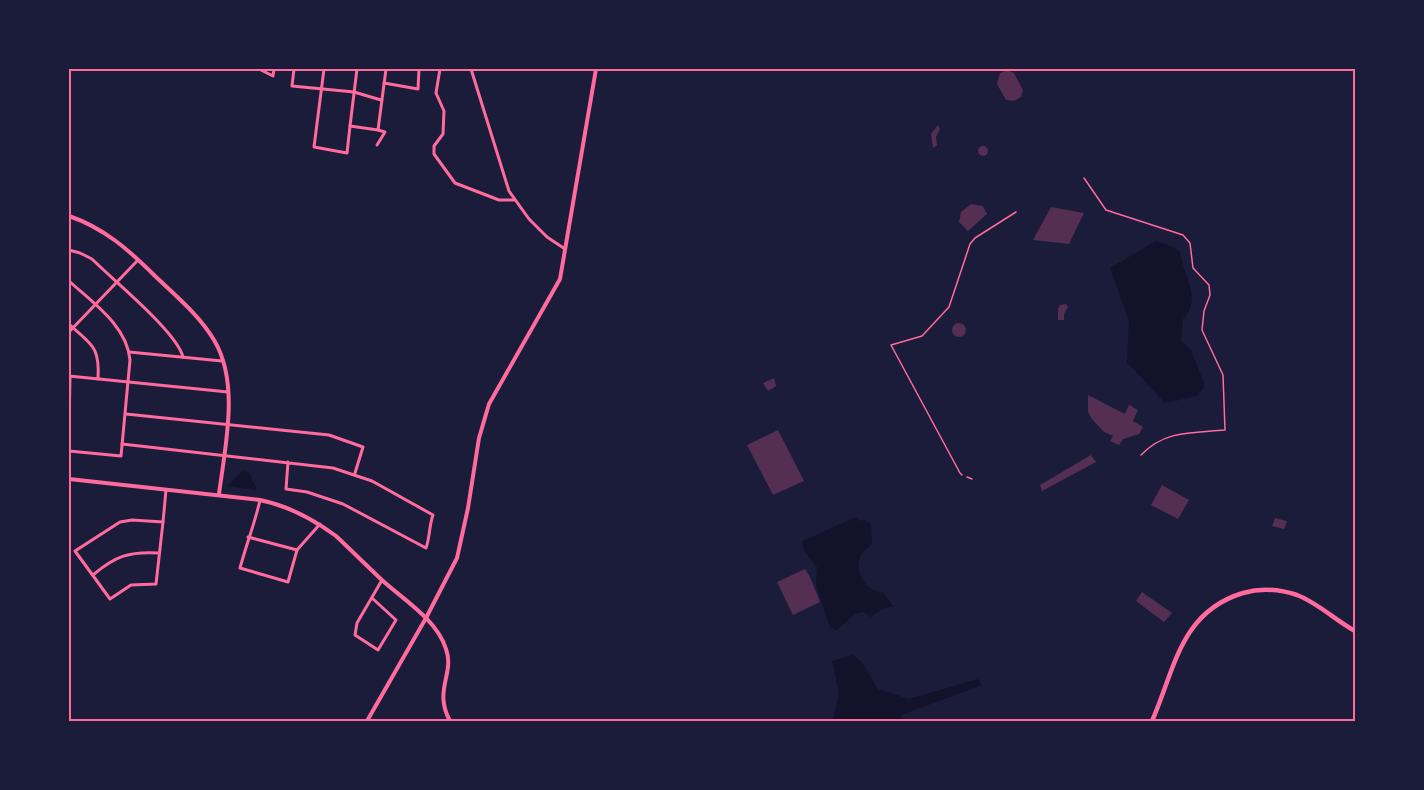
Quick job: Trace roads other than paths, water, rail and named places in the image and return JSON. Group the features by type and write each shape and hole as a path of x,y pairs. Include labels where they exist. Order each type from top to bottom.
{"main road":[{"path":"1152,721 1179,650 1201,617 1217,603 1254,590 1285,592 1297,595 1320,607 1355,631"}],"street":[{"path":"259,69 273,76 274,69"},
{"path":"294,69 292,86 354,93 381,100"},
{"path":"324,69 314,147 347,153 357,69"},
{"path":"378,130 386,69"},
{"path":"384,83 418,89 419,69"},
{"path":"440,69 436,93 444,111 443,134 434,146 434,154 455,183 499,200 514,200"},
{"path":"471,69 509,191 514,200 547,237 566,249"},
{"path":"367,721 452,569 461,547 479,438 489,404 560,279 596,69"},
{"path":"350,126 385,132 377,146"},
{"path":"69,216 107,234 139,260 199,319 215,341 229,392 225,454 219,494"},
{"path":"69,250 92,260 165,328 181,349 183,357"},
{"path":"69,332 139,260"},
{"path":"69,281 116,327 129,352 129,382 121,456 69,451"},
{"path":"69,324 95,348 99,360 98,379"},
{"path":"129,352 222,361"},
{"path":"69,429 70,376 229,392"},
{"path":"126,414 329,435 363,447 355,473"},
{"path":"122,444 225,454 324,466 355,473 433,515 426,548 343,504 307,492 286,489 288,462"},
{"path":"69,479 260,500 284,506 320,524 426,618 440,636 447,649 449,660 443,685 443,700 450,721"},
{"path":"163,522 132,520 120,522 75,551 110,598 131,585 156,584 163,522 166,489"},
{"path":"260,500 240,568 288,582 297,550 320,524"},
{"path":"248,537 297,550"},
{"path":"93,574 108,562 125,555 143,552 159,553"},
{"path":"372,598 396,620 378,650 355,636 357,623 382,580"}],"lane":[{"path":"1084,178 1106,210 1183,235 1190,243 1193,268 1209,285 1210,295 1204,311 1202,330 1223,375 1225,430 1166,436 1141,455"},
{"path":"962,475 891,345 922,336 949,307 970,244 975,238 1016,212"},
{"path":"967,477 972,479"}]}
